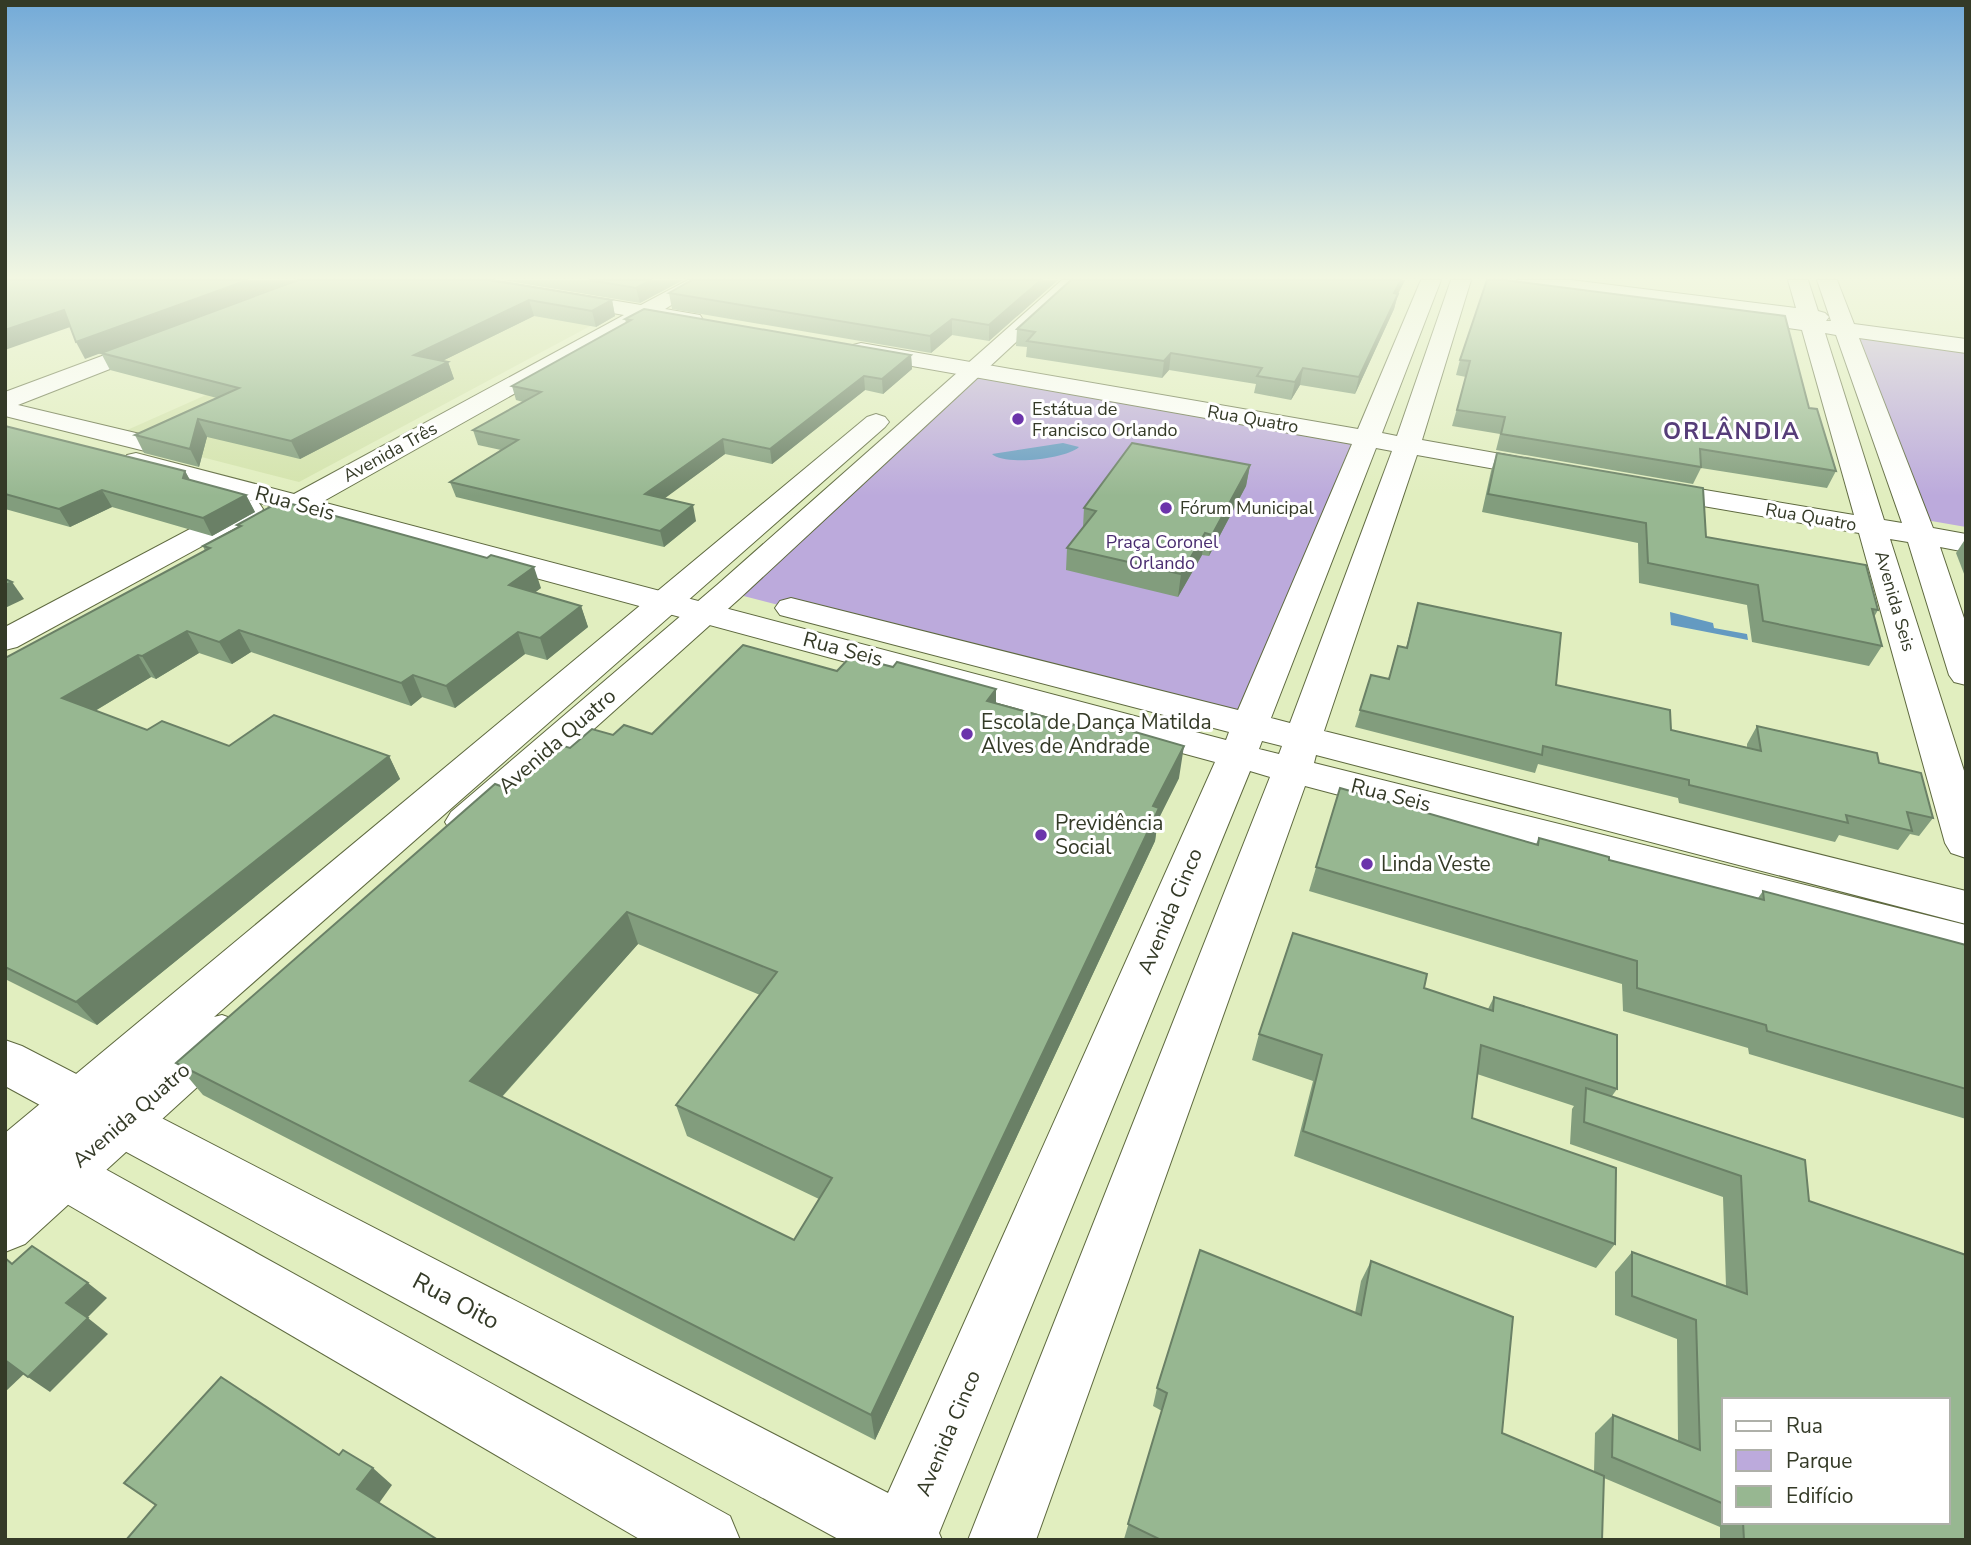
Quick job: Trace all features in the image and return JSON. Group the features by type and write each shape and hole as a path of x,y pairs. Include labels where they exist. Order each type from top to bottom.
{"street":[{"path":"5,389 112,352"},
{"path":"5,401 122,352"},
{"name":"Avenida Três","path":"5,665 298,493 555,352"},
{"name":"Rua Quatro","path":"911,352 1572,467"},
{"name":"Avenida Quatro","path":"101,1112 698,597 972,352"},
{"name":"Avenida Quatro","path":"963,361 975,352"},
{"name":"Avenida Cinco","path":"1002,1540 1298,754 1412,352"},
{"name":"Avenida Cinco","path":"904,1539 1244,740 1389,436 1433,352"},
{"name":"Avenida Seis","path":"1819,352 1966,843"},
{"path":"1855,352 1966,675"},
{"name":"Rua Seis","path":"5,408 298,493 1298,754 1966,943"},
{"name":"Rua Seis","path":"5,428 298,493"},
{"name":"Rua Quatro","path":"1633,478 1917,527 1966,543"},
{"name":"Avenida Três","path":"5,640 298,493"},
{"name":"Rua Quatro","path":"1917,527 1966,527"},
{"name":"Avenida Quatro","path":"340,931 698,597"},
{"name":"Rua Seis","path":"1298,754 1966,908"},
{"name":"Avenida Quatro","path":"5,1225 25,1158 101,1112 247,1013"},
{"name":"Rua Oito","path":"5,1061 904,1539"},
{"path":"25,1158 706,1540"}],"shaded area":[{"path":"303,352 542,352 299,482 116,435"}],"green space":[{"path":"1855,352 1966,352 1966,527 1914,518"},
{"name":"Praça Coronel Orlando","path":"971,370 1367,439 1250,726 728,592"}],"water":[{"path":"1063,443 1079,447 1062,455 1036,460 1009,460 992,454"},
{"path":"1670,612 1713,623 1714,628 1747,634 1748,640 1671,625"}],"building":[{"path":"420,352 414,355 448,362 291,441 198,419 190,449 135,435 239,388 101,353"},
{"path":"573,352 894,352 911,355 882,379 864,376 770,449 723,439 645,494 693,505 660,531 450,482 518,440 473,430 541,392 512,386"},
{"path":"1103,352 1371,352 1359,377 1303,368 1295,382 1257,376 1262,368 1171,353 1164,361"},
{"path":"1463,352 1794,352 1809,408 1817,409 1836,471 1700,449 1701,467 1501,434 1505,417 1457,410 1470,361 1460,360"},
{"path":"5,426 185,471 183,478 246,495 203,518 102,490 59,509 5,494"},
{"path":"1132,443 1250,465 1212,535 1205,533 1181,574 1067,548 1096,511 1084,508"},
{"path":"1497,453 1703,488 1706,537 1866,565 1878,610 1872,609 1882,646 1763,621 1758,585 1648,563 1646,523 1488,494"},
{"path":"281,501 487,558 491,555 534,567 509,585 581,606 540,638 518,632 446,686 413,675 401,683 239,630 219,642 187,631 62,698 147,730 162,721 229,746 274,715 389,756 76,1002 5,967 5,658 210,548 203,546"},
{"path":"1418,603 1561,633 1556,685 1670,710 1671,730 1761,751 1757,726 1877,753 1879,763 1921,773 1933,818 1907,812 1912,831 1846,815 1848,823 1689,785 1689,780 1543,746 1542,755 1360,710 1371,675 1389,679 1398,646 1407,648"},
{"path":"743,645 837,671 851,656 893,667 897,662 996,689 987,701 1092,730 1097,721 1184,746 1153,806 1159,808 871,1415 176,1063 495,784 506,788 557,744 570,748 592,729 613,735 624,725 652,734","holes":["627,912 777,972 676,1105 832,1178 794,1240 470,1081"]},
{"path":"1340,788 1538,845 1539,838 1609,857 1609,860 1764,900 1763,891 1966,945 1966,1089 1767,1031 1766,1025 1637,988 1637,961 1316,867"},
{"path":"1293,933 1427,974 1424,988 1493,1011 1494,997 1617,1035 1617,1089 1481,1045 1472,1118 1616,1168 1615,1244 1303,1131 1322,1055 1259,1034"},
{"path":"1586,1088 1805,1160 1809,1201 1966,1255 1966,1540 1744,1540 1743,1524 1950,1524 1950,1398 1722,1398 1722,1503 1612,1457 1613,1415 1700,1450 1696,1320 1632,1296 1632,1252 1747,1294 1741,1176 1584,1122"},
{"path":"32,1246 88,1283 66,1303 88,1318 28,1377 5,1360 5,1258 12,1264"},
{"path":"1200,1250 1361,1315 1371,1261 1513,1317 1502,1433 1604,1476 1602,1540 1161,1540 1128,1524 1167,1393 1157,1388"},
{"path":"221,1377 339,1455 343,1450 373,1468 357,1489 438,1540 126,1540 156,1505 124,1483"}],"place":[{"name":"Estátua de Francisco Orlando","path":"1018,419"},
{"name":"Fórum Municipal","path":"1166,508"},
{"name":"Escola de Dança Matilda Alves de Andrade","path":"967,734"},
{"name":"Previdência Social","path":"1041,835"},
{"name":"Linda Veste","path":"1367,864"}],"district":[{"name":"ORLÂNDIA","path":"1732,431"}]}
